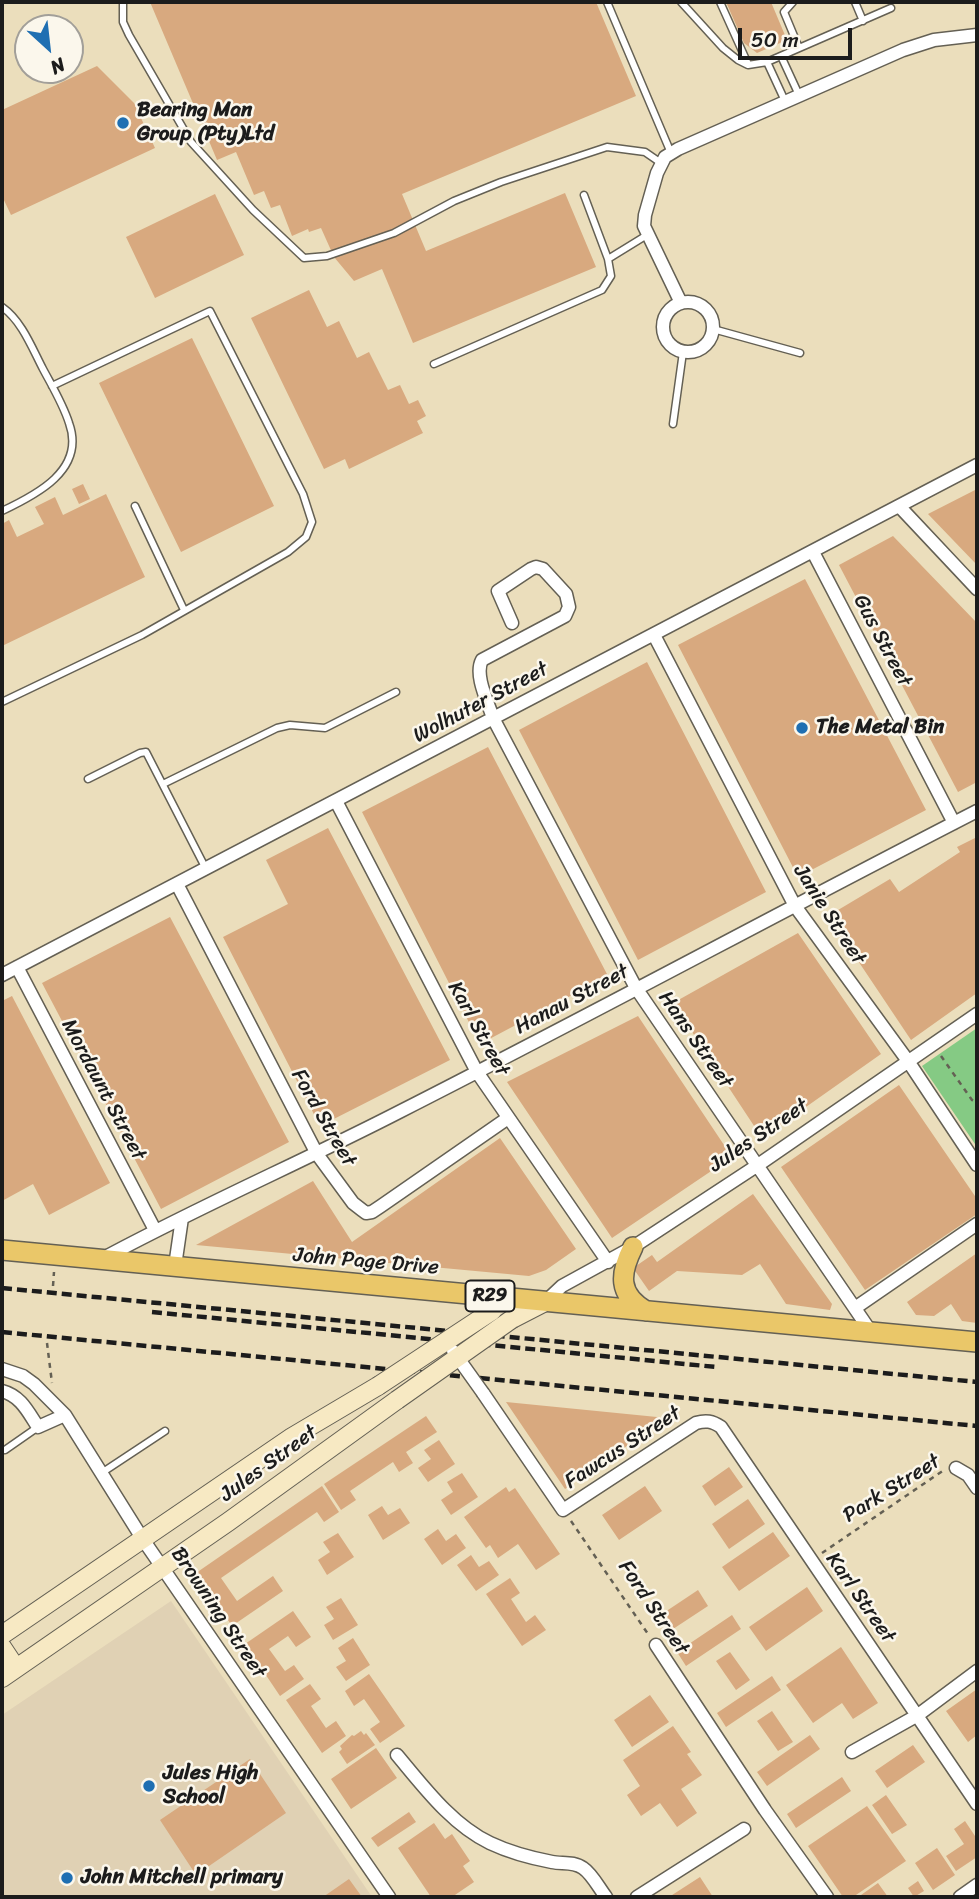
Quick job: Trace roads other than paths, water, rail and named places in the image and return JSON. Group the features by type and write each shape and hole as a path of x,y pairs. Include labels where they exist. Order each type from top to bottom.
{"main road":[{"path":"633,1247 623,1269 624,1282 636,1305 646,1311"},
{"name":"John Page Drive","path":"2,1250 977,1342"},
{"name":"Jules Street","path":"2,1636 292,1437 378,1386 492,1311 518,1298"},
{"name":"Jules Street","path":"9,1673 310,1464 457,1356 512,1319 545,1302"},
{"path":"292,1437 310,1464"},
{"path":"2,1636 9,1673"}],"street":[{"path":"681,303 648,235 645,215 661,163 671,153 919,44 977,35"},
{"path":"694,302 704,307 712,317 710,339 694,352 683,352 673,347 666,339 663,328 665,317 671,308 681,303 694,302"},
{"name":"Wolhuter Street","path":"2,975 977,465"},
{"path":"899,506 977,589"},
{"name":"Gus Street","path":"814,552 954,823"},
{"name":"Hans Street","path":"512,623 498,590 531,569 541,567 566,594 569,607 565,616 482,660 480,675 493,718 636,988 872,1332"},
{"name":"Janie Street","path":"654,635 795,906 908,1062 977,1164"},
{"name":"Karl Street","path":"336,801 477,1072 608,1262"},
{"name":"Hanau Street","path":"103,1259 155,1230 317,1154 477,1072 977,811"},
{"name":"Ford Street","path":"177,884 317,1154 353,1203 366,1213 372,1212 508,1118"},
{"name":"Mordaunt Street","path":"17,967 155,1230"},
{"name":"Jules Street","path":"518,1298 562,1286 633,1247 758,1165 977,1014"},
{"path":"175,1266 182,1218"},
{"path":"855,1308 977,1224"},
{"name":"Jules Street","path":"545,1302 562,1286"},
{"path":"445,1341 457,1356"},
{"name":"Fawcus Street","path":"457,1356 563,1510 679,1432 705,1420"},
{"name":"Browning Street","path":"2,1369 23,1376 47,1395 65,1415 142,1538 388,1897"},
{"path":"2,1391 23,1403 38,1427 65,1415"},
{"name":"Karl Street","path":"705,1420 721,1427 977,1804"},
{"path":"956,1468 962,1469 977,1488"},
{"name":"Ford Street","path":"656,1646 765,1810 827,1897"},
{"path":"852,1752 918,1715 977,1671"},
{"path":"397,1755 463,1826 489,1843 520,1854 552,1862 577,1864 588,1872 606,1897"},
{"path":"637,1897 744,1829"},
{"path":"960,1897 977,1885"}],"lane":[{"path":"123,2 123,22 129,35 191,142 253,210 304,258 327,256 394,233 454,201 501,182 607,147 645,152 661,163"},
{"path":"607,2 671,153"},
{"path":"681,2 723,48 748,65 767,62 891,8"},
{"path":"720,2 748,65"},
{"path":"793,2 784,12 799,48"},
{"path":"855,2 863,21"},
{"path":"781,56 799,95"},
{"path":"767,62 785,101"},
{"path":"434,364 602,290 611,276 608,259 584,195"},
{"path":"608,259 648,235"},
{"path":"2,307 19,323 52,386 70,424 71,448 68,461 50,485 2,511"},
{"path":"2,702 142,635 288,552 306,537 312,522 303,494 210,311 52,386"},
{"path":"713,329 800,353"},
{"path":"673,424 683,352"},
{"path":"135,506 184,610"},
{"path":"163,784 277,728 289,725 325,728 396,692"},
{"path":"88,779 146,752 206,869"},
{"path":"5,1450 38,1427"},
{"path":"103,1472 165,1431"}],"railway":[{"path":"2,1288 977,1382"},
{"path":"152,1312 716,1367"},
{"path":"2,1332 977,1426"}],"place":[{"name":"Bearing Man Group (Pty)Ltd","path":"123,123"},
{"name":"The Metal Bin","path":"802,728"},
{"name":"Jules High School","path":"149,1786"},
{"name":"John Mitchell primary","path":"67,1878"}]}
